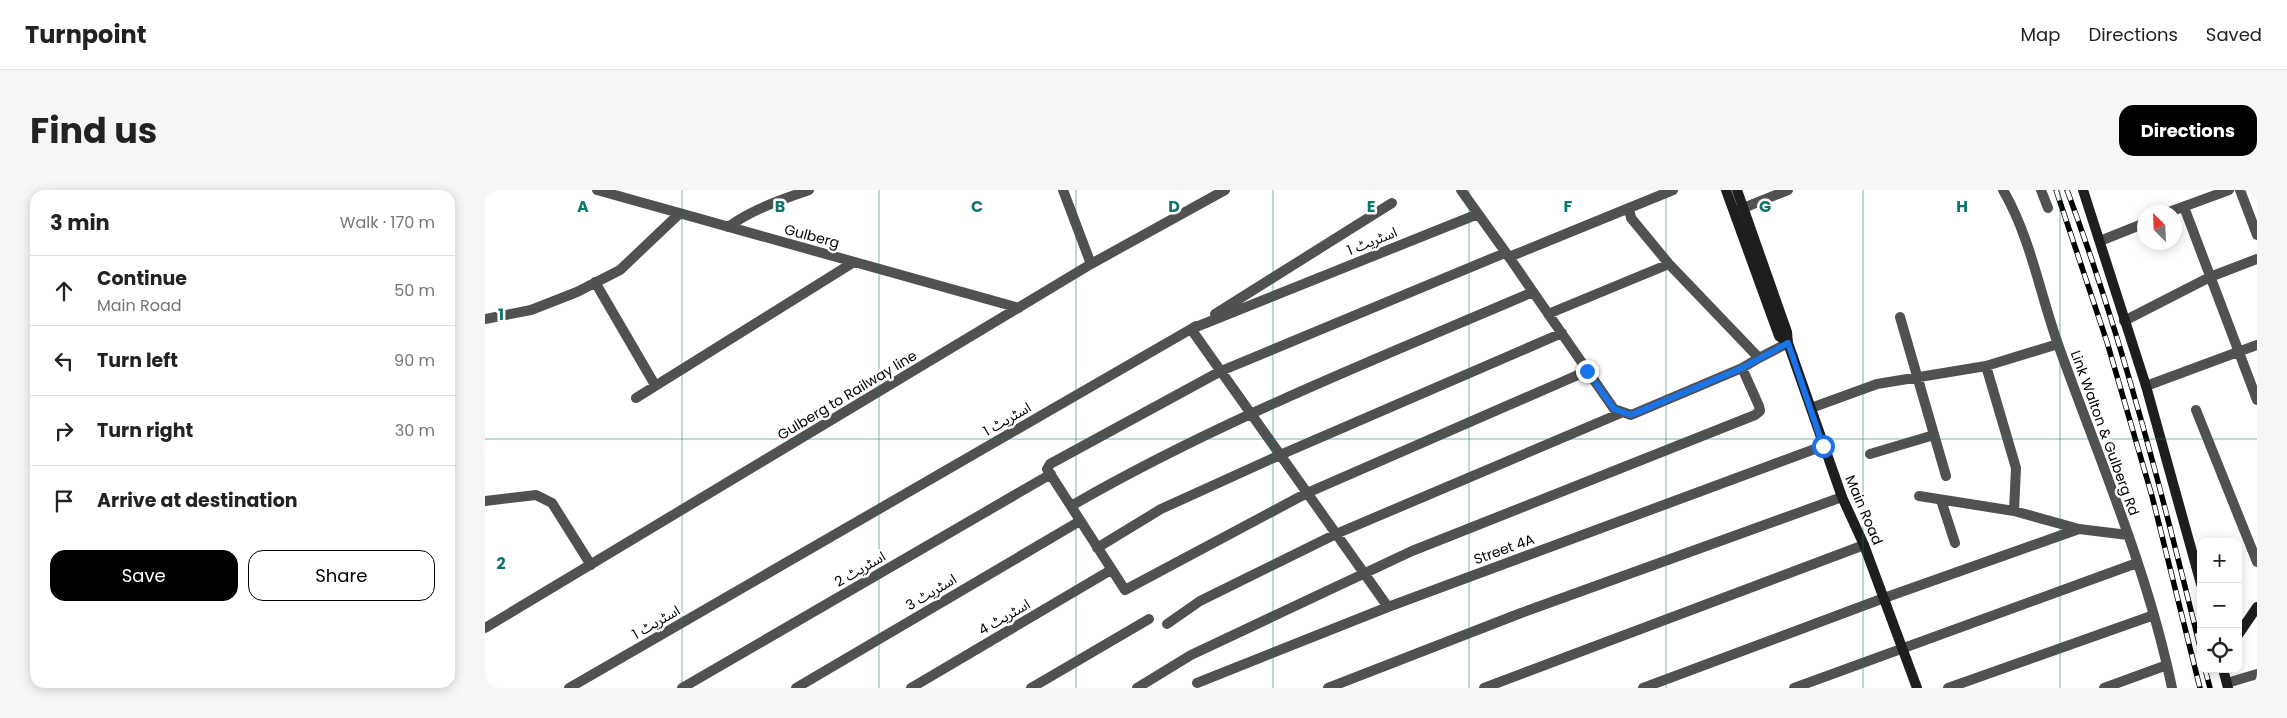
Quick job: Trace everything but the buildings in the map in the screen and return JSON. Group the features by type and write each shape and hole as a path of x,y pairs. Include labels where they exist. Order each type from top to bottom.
{"street":[{"name":"Gulberg","path":"597,190 1019,308"},
{"path":"728,227 743,216 771,203 809,190"},
{"path":"1063,190 1091,264"},
{"name":"Gulberg to Railway line","path":"485,628 1091,264 1225,190"},
{"path":"1461,190 1614,409 1621,413 1631,415 1742,368 1788,343"},
{"path":"1587,371 1307,493 1125,590 1047,466 1221,371 1673,190"},
{"path":"1726,190 1739,209"},
{"path":"1737,190 1739,209"},
{"path":"1739,209 1788,190"},
{"name":"Link Walton & Gulberg Rd","path":"2003,190 2015,211 2058,344 2128,535 2154,615 2172,688"},
{"path":"2041,190 2048,208"},
{"path":"2083,190 2124,321 2147,386 2201,583"},
{"path":"2229,190 2184,207 2257,400"},
{"path":"2240,190 2257,236"},
{"path":"1388,607 1191,329 1392,203"},
{"path":"1629,208 1631,218 1669,264 1759,358"},
{"name":"Main Road","path":"1739,209 1787,332 1788,343 1823,446 1842,497 1864,545 1917,688"},
{"path":"485,319 531,310 577,292 620,270 679,214"},
{"name":"اسٹریٹ 1","path":"569,688 1191,329 1478,214"},
{"path":"2100,240 2137,225"},
{"path":"2124,321 2210,277 2257,258"},
{"path":"636,398 854,262"},
{"path":"1548,314 1669,264"},
{"path":"595,282 655,385"},
{"path":"1071,506 1136,468 1251,414 1533,292"},
{"path":"1900,317 1946,476"},
{"path":"1097,548 1161,510 1280,455 1562,334"},
{"path":"1811,408 1877,384 1986,366 2058,344"},
{"path":"2147,386 2257,345"},
{"path":"1986,366 2016,468 2014,511"},
{"path":"1137,688 1191,655 1412,551 1755,415 1760,412 1759,406 1742,368"},
{"path":"2196,410 2257,562"},
{"path":"1167,624 1200,601 1336,534 1621,413"},
{"path":"1870,454 1934,435"},
{"name":"Street 4A","path":"1197,683 1388,607 1823,446"},
{"name":"اسٹریٹ 2","path":"682,688 1051,474"},
{"path":"485,501 536,495 552,503 591,566"},
{"path":"1919,496 2014,511 2079,529 2128,535"},
{"path":"1328,688 1521,612 1842,497"},
{"path":"1941,500 1955,543"},
{"name":"اسٹریٹ 3","path":"796,688 1080,520"},
{"path":"1643,688 1884,598 2079,529"},
{"path":"1484,688 1864,545"},
{"path":"1794,688 2137,563"},
{"name":"اسٹریٹ 4","path":"911,688 1111,570"},
{"path":"2242,629 2257,607"},
{"path":"1948,688 2154,615"},
{"path":"1031,688 1149,619"},
{"path":"2104,688 2167,665"},
{"path":"2227,685 2257,674"}],"railway":[{"path":"2056,190 2107,342 2152,496 2200,688"},
{"path":"2067,190 2106,304 2141,419 2197,635"},
{"path":"2206,673 2210,688"}],"route":[{"path":"1587,371 1614,409 1631,415 1742,368 1788,343 1823,446"}]}
